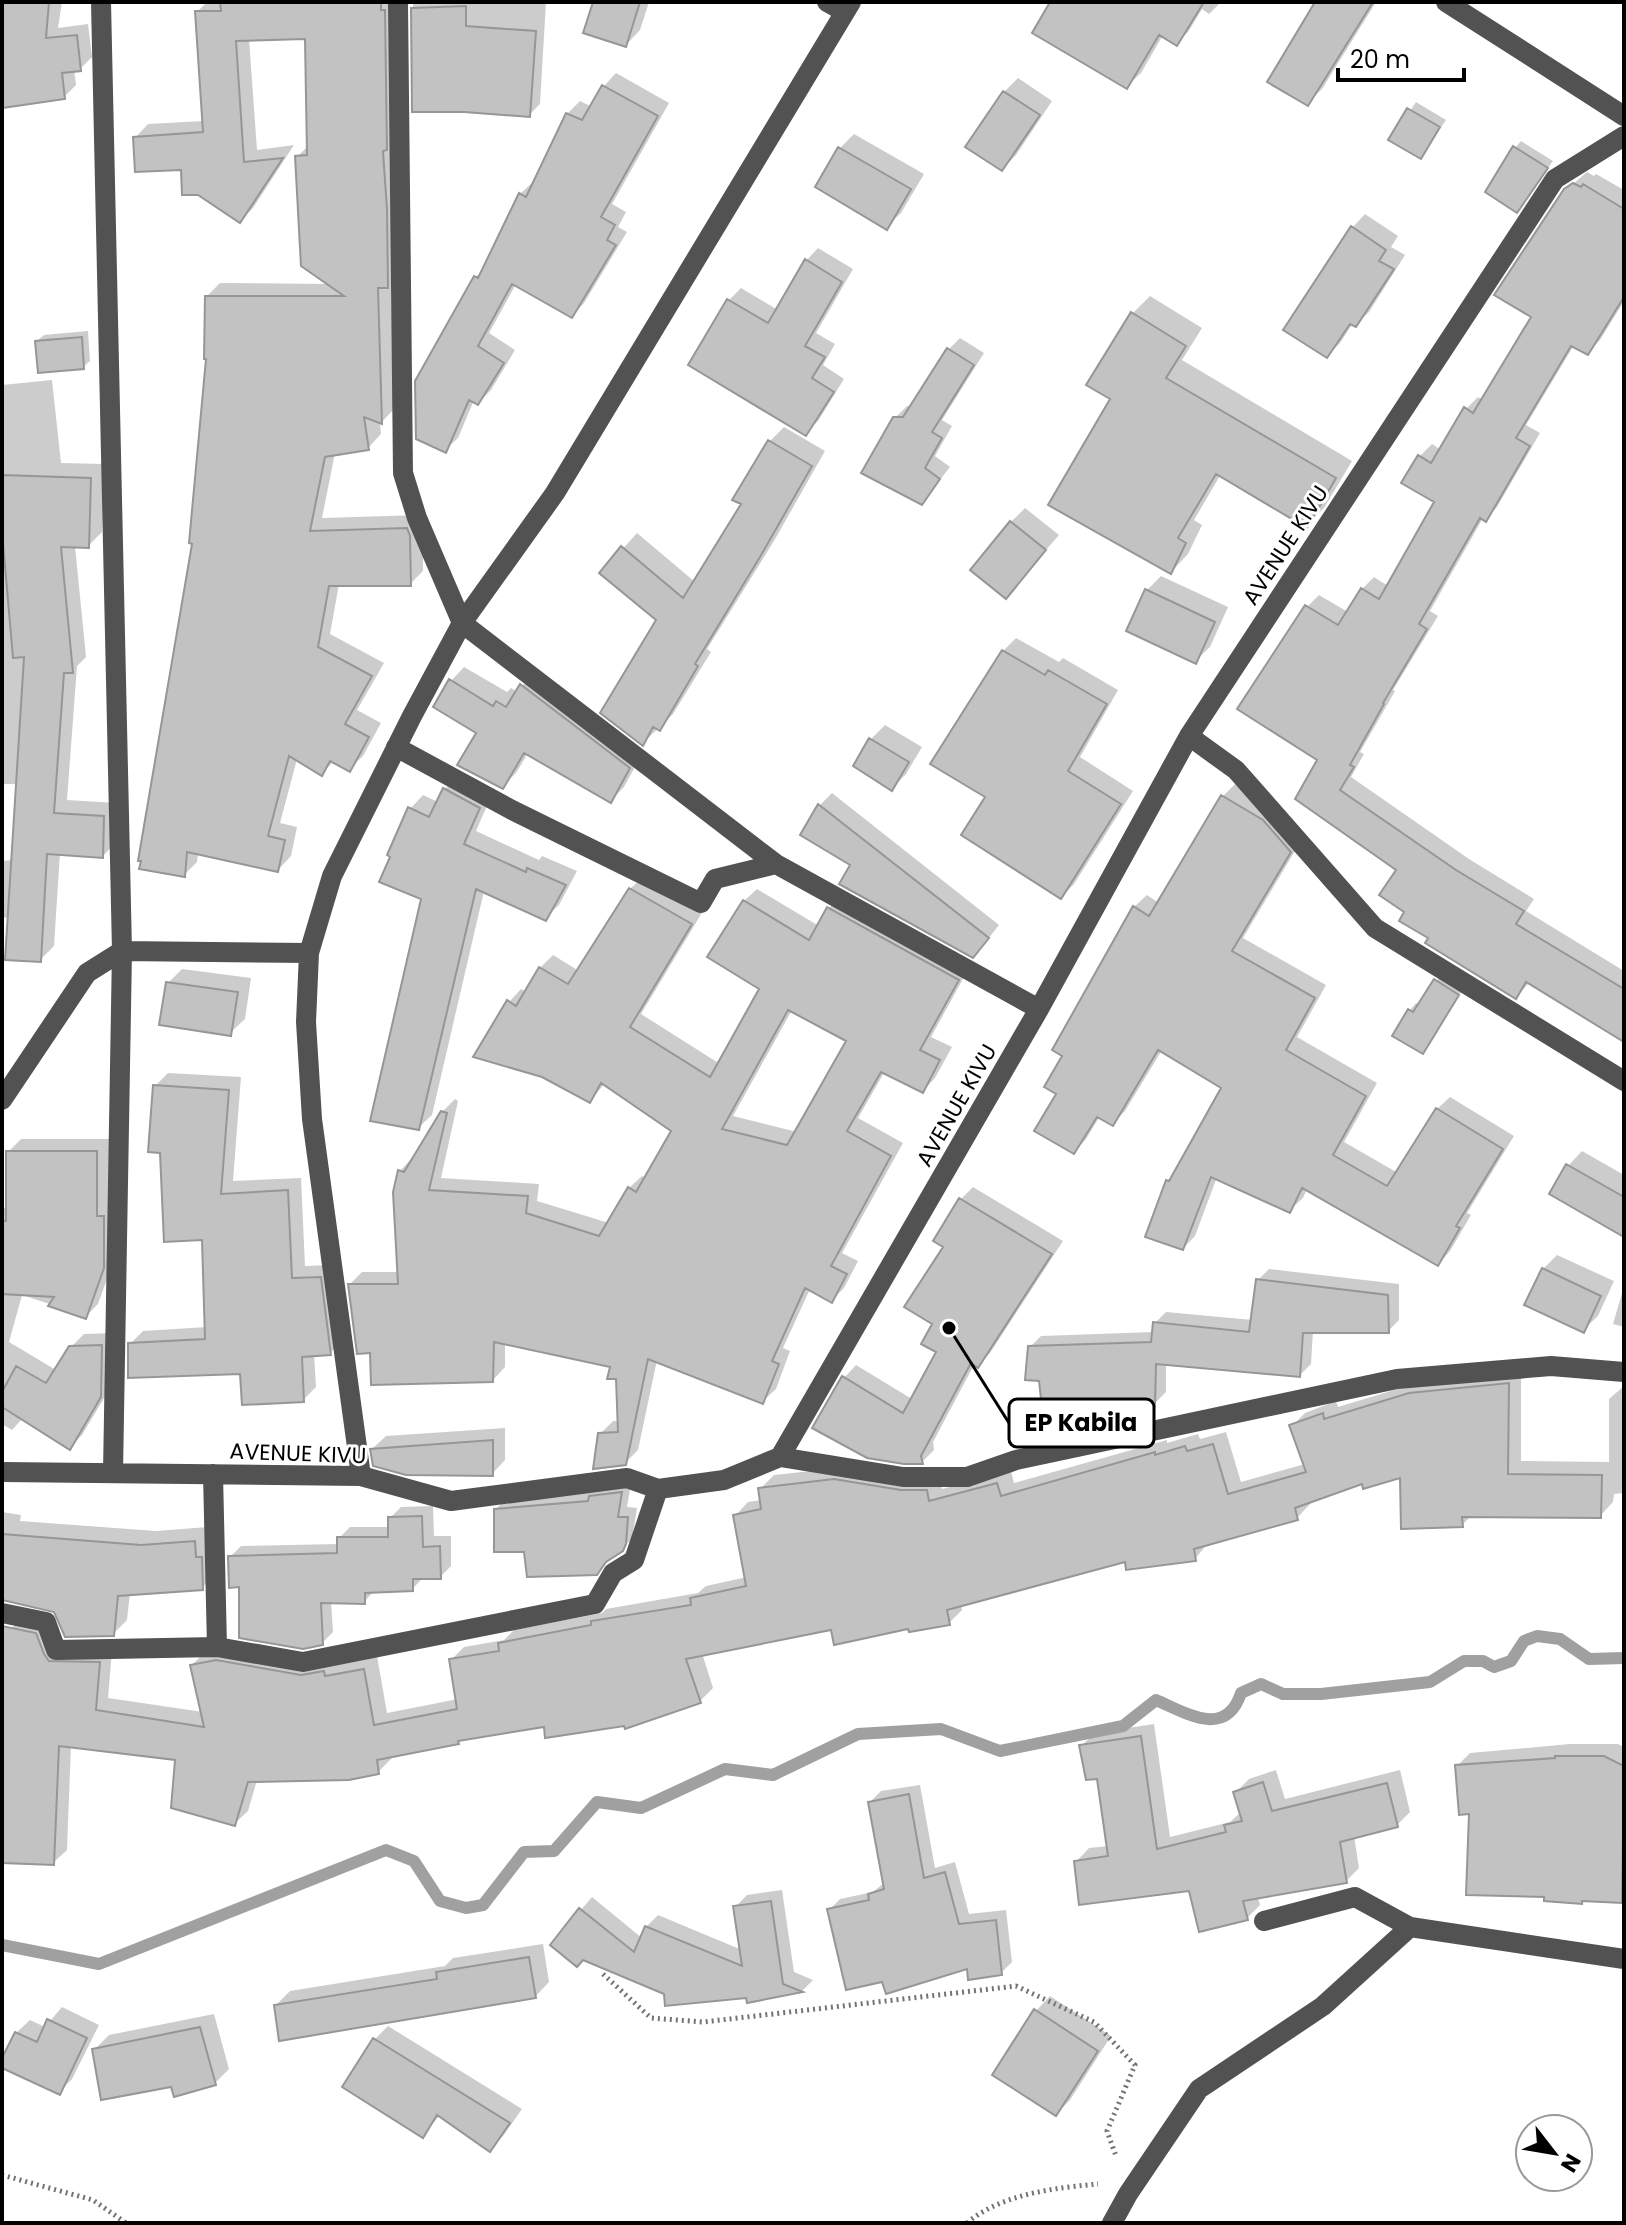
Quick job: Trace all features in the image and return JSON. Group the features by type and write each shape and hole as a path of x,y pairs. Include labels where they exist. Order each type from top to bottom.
{"street":[{"path":"101,2 122,951 113,1473"},
{"path":"398,2 403,473 417,518 462,623 776,864 1039,1009"},
{"path":"1446,2 1624,116"},
{"path":"361,1476 312,1119 306,1022 309,953 332,876 462,623 555,493 841,5"},
{"name":"AVENUE KIVU","path":"2,1472 361,1476 451,1501 627,1478 658,1489 724,1480 780,1457 1039,1009 1189,736 1555,179 1624,136"},
{"path":"1189,736 1236,770 1375,928 1624,1081"},
{"path":"396,747 512,810 701,903 715,879 776,864"},
{"path":"2,1100 87,973 122,951 309,953"},
{"path":"780,1457 903,1477 967,1477 1016,1460 1397,1379 1551,1366 1624,1372"},
{"path":"213,1474 217,1647"},
{"path":"2,1613 46,1622 56,1650 217,1647 303,1662 595,1604 613,1573 634,1560 658,1489"},
{"path":"1264,1921 1355,1897 1410,1927 1624,1959"},
{"path":"1112,2223 1199,2089 1323,2006 1410,1927"}],"path":[{"path":"603,1974 651,2018 703,2022 1016,1986 1094,2022 1135,2065 1107,2131 1128,2194"},
{"path":"2,2175 93,2200 126,2223"},
{"path":"967,2223 982,2211 1050,2188 1114,2183 1128,2194"}],"building":[{"path":"2,2 49,2 46,38 77,35 81,71 62,73 65,99 2,108"},
{"path":"220,2 381,2 381,10 385,10 387,150 383,151 388,288 378,288 382,424 364,417 369,450 325,457 310,531 407,528 410,536 411,586 329,586 318,647 372,676 345,724 369,737 350,772 330,761 322,776 289,756 268,836 285,840 278,872 187,852 185,877 139,869 141,861 138,861 192,544 189,543 206,359 205,296 344,296 301,266 295,156 307,155 305,39 236,41 244,162 283,158 240,223 198,195 182,195 181,170 135,172 133,137 203,132 195,11 221,11"},
{"path":"593,2 640,2 626,47 583,33"},
{"path":"1050,2 1204,2 1177,46 1159,35 1127,89 1032,33"},
{"path":"1315,2 1373,2 1308,106 1267,82"},
{"path":"466,6 466,26 536,31 530,117 412,112 411,8"},
{"path":"602,85 658,116 601,217 615,225 607,240 616,245 572,318 512,284 478,346 504,363 478,405 469,400 446,453 416,439 415,381 474,276 478,278 519,193 526,197 566,113 582,120"},
{"path":"1003,91 1040,115 1002,171 965,147"},
{"path":"1407,108 1440,127 1421,159 1388,140"},
{"path":"1513,146 1548,168 1517,213 1485,192"},
{"path":"838,147 911,189 887,230 815,187"},
{"path":"1573,183 1581,187 1583,184 1624,209 1624,297 1588,355 1571,346 1516,438 1530,446 1486,522 1480,518 1419,624 1427,629 1383,703 1340,790 1456,870 1524,911 1516,924 1624,989 1624,1042 1526,982 1516,999 1425,943 1428,938 1399,921 1404,912 1379,895 1396,870 1295,799 1317,760 1237,709 1305,605 1338,625 1361,588 1379,599 1434,502 1401,483 1418,455 1431,463 1464,407 1473,413 1531,317 1494,295 1564,189"},
{"path":"1351,226 1386,250 1379,261 1394,269 1356,327 1350,324 1327,358 1283,330"},
{"path":"805,259 842,282 805,346 825,357 812,378 834,392 806,436 688,365 727,299 768,323"},
{"path":"1131,312 1186,346 1166,378 1336,478 1307,528 1216,474 1178,538 1186,543 1171,574 1048,505 1110,399 1086,385"},
{"path":"82,337 84,369 38,373 35,341"},
{"path":"947,348 974,365 932,432 942,438 925,468 940,479 922,505 861,473 893,417 903,417"},
{"path":"768,440 812,466 695,664 698,666 660,731 653,727 643,746 600,713 656,620 599,573 621,546 683,598 741,504 732,500"},
{"path":"2,475 91,478 89,548 61,547 73,673 64,673 54,813 104,816 103,858 47,854 41,962 5,960 24,657 13,658 2,531"},
{"path":"1010,521 1046,550 1006,599 970,570"},
{"path":"1145,589 1215,622 1196,664 1126,631"},
{"path":"1002,650 1045,675 1048,670 1107,704 1068,771 1121,804 1061,899 961,835 985,797 930,764"},
{"path":"449,679 493,706 496,701 506,707 520,684 630,768 611,803 524,753 503,789 457,765 476,733 433,707"},
{"path":"869,738 909,762 892,791 853,766"},
{"path":"443,788 480,808 464,844 526,872 527,868 566,885 546,921 476,889 419,1130 370,1121 421,899 379,882 408,807 429,817"},
{"path":"1221,795 1263,820 1291,852 1232,951 1315,998 1286,1050 1366,1096 1333,1155 1387,1186 1436,1108 1503,1149 1456,1226 1460,1228 1438,1266 1302,1188 1290,1213 1211,1177 1183,1250 1145,1237 1166,1180 1169,1181 1221,1088 1158,1050 1113,1126 1097,1117 1074,1154 1034,1131 1056,1094 1044,1087 1062,1056 1052,1050 1133,906 1149,916"},
{"path":"818,804 989,938 973,958 839,884 850,865 800,835"},
{"path":"629,888 692,924 630,1027 710,1077 759,989 707,957 743,900 809,940 827,907 959,980 920,1050 940,1060 923,1093 881,1072 847,1131 891,1156 831,1266 847,1274 832,1303 805,1288 772,1361 779,1364 763,1404 648,1359 626,1465 593,1469 598,1433 618,1432 616,1379 607,1379 610,1367 494,1342 493,1382 371,1385 370,1353 357,1354 348,1284 398,1284 393,1192 398,1170 404,1172 441,1111 447,1113 429,1190 528,1196 526,1213 599,1236 628,1187 636,1192 671,1131 601,1083 590,1103 542,1077 473,1057 507,1000 516,1006 539,967 568,984","holes":["788,1010 846,1041 787,1145 722,1129"]},
{"path":"1434,979 1459,995 1423,1054 1392,1036 1408,1009 1413,1012"},
{"path":"166,982 238,992 231,1036 159,1025"},
{"path":"153,1085 229,1090 221,1194 288,1190 292,1278 321,1277 331,1355 302,1357 304,1402 242,1405 240,1374 128,1378 128,1343 205,1339 202,1240 164,1242 160,1153 148,1152"},
{"path":"6,1151 97,1151 97,1216 104,1216 104,1268 86,1319 48,1306 54,1297 2,1294"},
{"path":"1566,1164 1624,1197 1624,1237 1549,1194"},
{"path":"959,1198 1052,1254 978,1368 971,1363 921,1456 923,1464 867,1458 812,1428 842,1376 903,1413 936,1352 921,1344 932,1324 904,1307 943,1247 933,1241"},
{"path":"1542,1268 1601,1296 1584,1333 1524,1305"},
{"path":"1256,1279 1388,1295 1389,1333 1303,1333 1300,1377 1156,1364 1155,1406 1043,1417 1039,1381 1025,1380 1028,1346 1151,1342 1153,1322 1249,1332"},
{"path":"102,1345 101,1397 70,1450 2,1407 2,1392 16,1366 46,1383 69,1346"},
{"path":"1509,1383 1508,1474 1602,1475 1601,1518 1462,1517 1463,1527 1401,1529 1400,1478 1363,1489 1362,1484 1295,1508 1298,1520 1194,1549 1196,1561 1126,1570 1125,1562 947,1610 950,1625 909,1632 908,1629 834,1645 831,1630 686,1659 701,1703 625,1729 624,1726 545,1738 544,1727 458,1741 459,1744 377,1760 379,1774 349,1780 248,1782 235,1826 171,1808 175,1760 59,1746 54,1865 2,1863 2,1626 36,1633 49,1661 100,1662 96,1710 204,1727 190,1665 216,1660 301,1675 324,1671 325,1676 364,1669 374,1725 457,1709 449,1659 499,1651 498,1643 591,1625 591,1621 691,1605 690,1598 746,1586 733,1515 761,1509 758,1488 834,1479 901,1490 927,1490 929,1501 997,1483 1001,1496 1155,1452 1155,1455 1185,1446 1187,1451 1213,1444 1228,1494 1306,1472 1289,1425 1323,1413 1324,1419 1409,1393"},
{"path":"493,1440 493,1476 406,1475 373,1466 370,1449"},
{"path":"622,1492 618,1517 628,1517 626,1544 623,1551 606,1562 597,1575 527,1577 524,1552 494,1552 494,1509 588,1501 589,1496"},
{"path":"422,1516 423,1547 440,1546 441,1579 413,1579 413,1591 365,1593 365,1604 321,1603 323,1645 303,1649 239,1638 239,1587 229,1588 228,1556 337,1553 337,1537 388,1537 388,1517"},
{"path":"2,1534 141,1545 195,1541 196,1557 202,1557 203,1590 118,1596 114,1636 65,1637 54,1612 2,1600"},
{"path":"1141,1736 1157,1849 1226,1832 1224,1825 1242,1821 1233,1792 1263,1782 1272,1811 1387,1783 1398,1827 1340,1842 1347,1883 1243,1901 1248,1920 1199,1932 1189,1891 1079,1905 1074,1861 1108,1856 1097,1779 1086,1780 1079,1745"},
{"path":"1555,1756 1604,1756 1624,1766 1622,1903 1582,1901 1582,1904 1544,1901 1544,1897 1466,1895 1469,1814 1459,1815 1455,1765"},
{"path":"909,1794 924,1878 945,1872 959,1924 996,1920 1002,1975 968,1980 967,1969 886,1994 882,1982 846,1990 827,1909 869,1900 868,1894 884,1889 868,1802"},
{"path":"771,1901 783,1984 803,1992 747,2003 746,1998 665,2006 664,1994 583,1960 577,1967 550,1945 579,1908 634,1952 645,1926 742,1966 733,1906"},
{"path":"529,1957 536,1998 279,2041 274,2005 437,1979 436,1972"},
{"path":"1034,2009 1098,2051 1056,2116 992,2075"},
{"path":"47,2019 87,2038 60,2095 2,2068 2,2058 15,2032 37,2042"},
{"path":"200,2027 216,2085 174,2097 171,2087 101,2100 92,2049"},
{"path":"373,2038 510,2123 490,2152 437,2115 423,2138 342,2087"}],"waterway":[{"path":"2,1945 99,1964 386,1850 414,1861 440,1901 466,1908 483,1905 524,1852 554,1851 597,1802 641,1808 725,1769 773,1775 858,1734 941,1729 1000,1751 1123,1726 1156,1700 1192,1716 1215,1719 1226,1715 1241,1693 1261,1684 1283,1694 1321,1694 1430,1682 1464,1661 1483,1661 1494,1667 1511,1661 1524,1641 1537,1636 1560,1639 1589,1659 1624,1658"}],"place":[{"name":"EP Kabila","path":"949,1328"}]}
